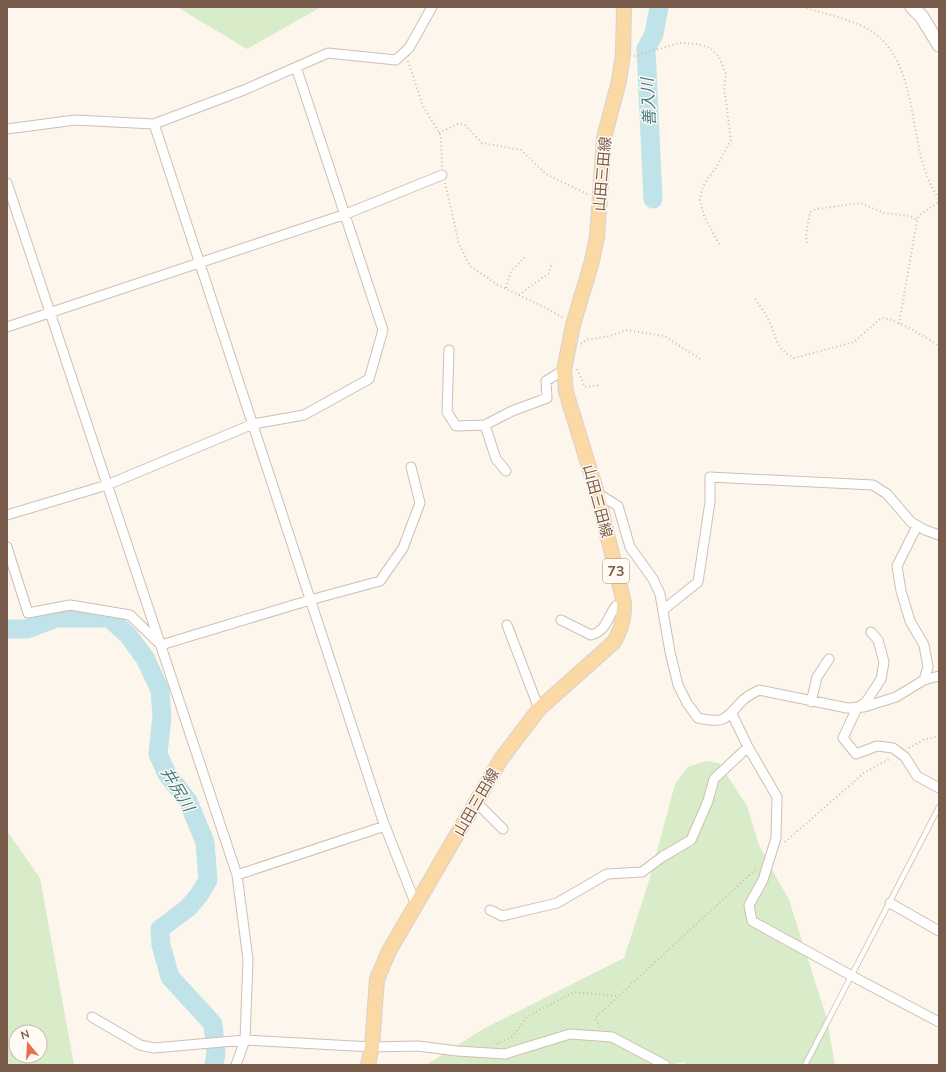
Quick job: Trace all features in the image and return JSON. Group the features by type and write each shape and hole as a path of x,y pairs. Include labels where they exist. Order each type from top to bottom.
{"main road":[{"name":"山田三田線","path":"368,1065 372,1047 377,979 389,951 501,759 539,709 614,642 624,619 624,603 597,493 566,392 564,370 573,325 592,261 597,237 604,138 619,81 623,54 624,7"}],"street":[{"path":"7,130 75,120 154,124 244,90 328,53 396,60 409,48 432,7"},
{"path":"912,7 922,17 939,45"},
{"path":"7,515 107,485 253,424 304,415 369,380 383,330 346,214 296,67"},
{"path":"154,124 198,263 253,424 385,826 416,905"},
{"path":"7,327 346,214 442,174"},
{"path":"7,183 237,874 248,959 245,1040 236,1065"},
{"path":"449,350 446,412 456,426 484,425 512,410 547,398 546,381 564,370"},
{"path":"484,425 496,459 506,471"},
{"path":"161,645 310,600 380,581 403,548 420,503 412,466"},
{"path":"663,610 698,582 710,502 710,477 873,486 887,494 911,522 939,535"},
{"path":"597,493 618,506 630,547 654,579 660,594 678,685 687,703 698,718 713,721 722,720 732,714 744,699 759,690 790,695 811,702 847,708 864,707 896,697 924,680 939,676"},
{"path":"917,526 897,566 901,591 910,620 924,645 928,667 924,680"},
{"path":"7,547 28,613 70,605 130,615 161,645"},
{"path":"561,620 591,635 599,633 604,629 616,606 624,603"},
{"path":"507,625 539,709"},
{"path":"872,632 878,640 884,662 881,679 866,702 857,708 843,738 856,754 877,746 893,748 905,758 916,776 939,788"},
{"path":"811,702 817,677 829,659"},
{"path":"732,714 748,747 777,797 776,838 762,880 749,905 752,921 939,1022"},
{"path":"490,910 502,916 557,903 607,874 642,872 662,857 691,840 708,801 714,779 748,747"},
{"path":"476,802 503,829"},
{"path":"237,874 385,826"},
{"path":"890,903 939,931"},
{"path":"92,1017 140,1045 154,1048 245,1040 372,1047 418,1046 480,1053 505,1054 570,1034 612,1037 665,1065"}],"lane":[{"path":"805,1065 810,1052 852,976 939,807"}],"path":[{"path":"803,7 852,22 873,32 890,47 902,69 923,166 939,200 919,215 917,220 898,324"},
{"path":"623,54 636,56 680,43 697,44 710,48 719,57 726,74 724,87 731,140 716,168 707,179 702,189 700,200 704,216 720,246"},
{"path":"439,133 457,124 465,125 482,143 521,150 546,174 592,197 600,198"},
{"path":"807,243 806,235 810,212 817,209 860,203 884,212 910,216 917,220"},
{"path":"506,288 511,271 526,256"},
{"path":"519,295 549,273 552,262"},
{"path":"755,299 768,318 778,345 786,354 794,358 854,342 882,318 888,318 935,343 939,347"},
{"path":"575,349 586,340 610,336 626,330 664,336 702,360"},
{"path":"903,751 923,740 939,736"},
{"path":"780,846 864,773 897,754"},
{"path":"606,1037 595,1018 757,867"},
{"path":"480,1053 513,1036 527,1017 574,992 618,996"}],"green space":[{"path":"177,7 321,7 247,49"},
{"path":"706,761 719,763 747,806 759,845 789,900 827,1019 835,1065 686,1065 684,1062 670,1065 426,1065 483,1029 624,958 649,881 675,784 688,767"},
{"path":"7,831 40,878 74,1065 7,1065"}],"waterway":[{"name":"善入川","path":"653,199 646,49 654,34 659,7"},
{"name":"井尻川","path":"7,629 27,629 56,618 109,618 128,635 145,658 160,690 162,716 158,754 167,774 188,801 205,842 208,880 199,895 188,908 160,929 161,945 170,977 213,1024 216,1054 214,1065"}]}
